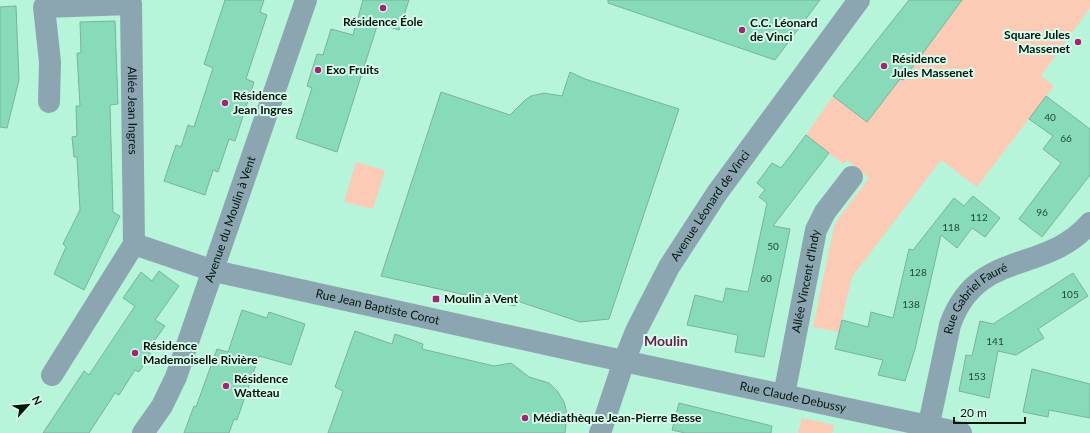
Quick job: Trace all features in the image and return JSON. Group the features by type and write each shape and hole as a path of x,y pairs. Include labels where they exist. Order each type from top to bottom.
{"street":[{"name":"Avenue du Moulin à Vent","path":"143,433 162,406 176,377 214,271 306,0"},
{"name":"Avenue Léonard de Vinci","path":"600,433 624,361 645,310 689,233 783,101 860,0"},
{"name":"Allée Jean Ingres","path":"49,102 50,62 44,8 131,4 134,244"},
{"name":"Allée Vincent d'Indy","path":"784,395 816,230 825,212 852,177"},
{"name":"Rue Gabriel Fauré","path":"928,430 950,325 954,314 967,293 975,284 996,271 1045,254 1069,241 1090,223"},
{"name":"Rue Jean Baptiste Corot","path":"134,244 214,271 624,361"},
{"path":"52,375 134,244"},
{"name":"Rue Claude Debussy","path":"624,361 784,395 928,430 961,433"}],"shaded area":[{"path":"954,0 1090,0 1090,8 1041,76 1054,86 977,187 941,160 852,277 839,332 813,327 834,227 838,219 869,178 847,160 843,164 806,135 833,96 867,122 900,79 903,80 959,5"},
{"path":"356,162 385,170 373,209 344,202"},
{"path":"802,418 834,425 832,433 798,433"}],"building":[{"name":"Résidence Jean Ingres","path":"225,0 264,0 260,12 267,15 246,79 254,82 235,141 229,139 218,172 213,170 205,195 164,181 176,145 181,147 188,125 194,127 213,68 204,64"},
{"path":"363,0 409,0 399,30 378,23 337,152 296,138 312,88 307,86 317,54 323,55 331,29 353,35"},
{"name":"C.C. Léonard de Vinci","path":"608,0 820,0 775,60 608,3"},
{"name":"Résidence Jules Massenet","path":"909,0 962,0 903,80 900,79 867,122 833,96"},
{"path":"16,6 19,80 7,128 0,127 0,7"},
{"path":"115,21 118,104 110,105 113,212 120,216 84,290 54,274 66,247 63,244 80,210 77,157 74,157 72,137 77,136 76,106 80,106 77,53 81,53 80,22"},
{"path":"570,72 585,79 679,109 609,319 580,322 517,301 515,306 381,276 441,92 510,115 531,96 544,93 562,96"},
{"path":"1046,96 1090,129 1090,175 1042,237 1019,219 1061,163 1043,149 1053,136 1029,119"},
{"path":"806,135 829,153 773,226 790,229 764,357 735,352 738,335 687,325 695,295 723,302 726,288 748,292 767,203 759,197 765,190 757,183 772,163 781,168"},
{"path":"973,196 1000,218 985,237 972,228 957,248 941,235 915,349 905,381 878,375 883,360 835,349 842,320 868,327 871,312 893,318 909,249 913,250 954,198 964,206"},
{"name":"Résidence Mademoiselle Rivière","path":"159,271 179,286 155,320 165,326 147,351 151,354 139,372 135,370 119,395 115,393 89,433 43,433 84,371 89,375 135,306 123,298 141,272 152,281"},
{"path":"1073,273 1088,296 1038,329 1044,338 1016,355 998,351 989,398 959,391 966,355 972,356 980,321 993,324"},
{"name":"Résidence Watteau","path":"242,310 267,318 269,312 305,324 291,365 259,356 237,420 234,419 229,433 184,433 194,406 196,407 217,349 228,352"},
{"path":"355,331 392,344 395,334 423,344 422,349 494,366 511,363 529,377 549,383 558,392 564,402 567,413 565,433 328,433 343,391 335,387"},
{"path":"1032,369 1090,384 1090,418 1049,410 1048,417 1023,412"},
{"path":"679,403 772,426 771,433 685,433 672,430"}],"place":[{"name":"Résidence Éole","path":"383,8"},
{"name":"C.C. Léonard de Vinci","path":"742,30"},
{"name":"Square Jules Massenet","path":"1078,42"},
{"name":"Résidence Jules Massenet","path":"884,66"},
{"name":"Exo Fruits","path":"318,70"},
{"name":"Résidence Jean Ingres","path":"225,103"},
{"name":"Moulin à Vent","path":"436,299"},
{"name":"Résidence Mademoiselle Rivière","path":"135,353"},
{"name":"Résidence Watteau","path":"226,386"},
{"name":"Médiathèque Jean-Pierre Besse","path":"525,418"}],"district":[{"name":"Moulin","path":"666,341"}]}
